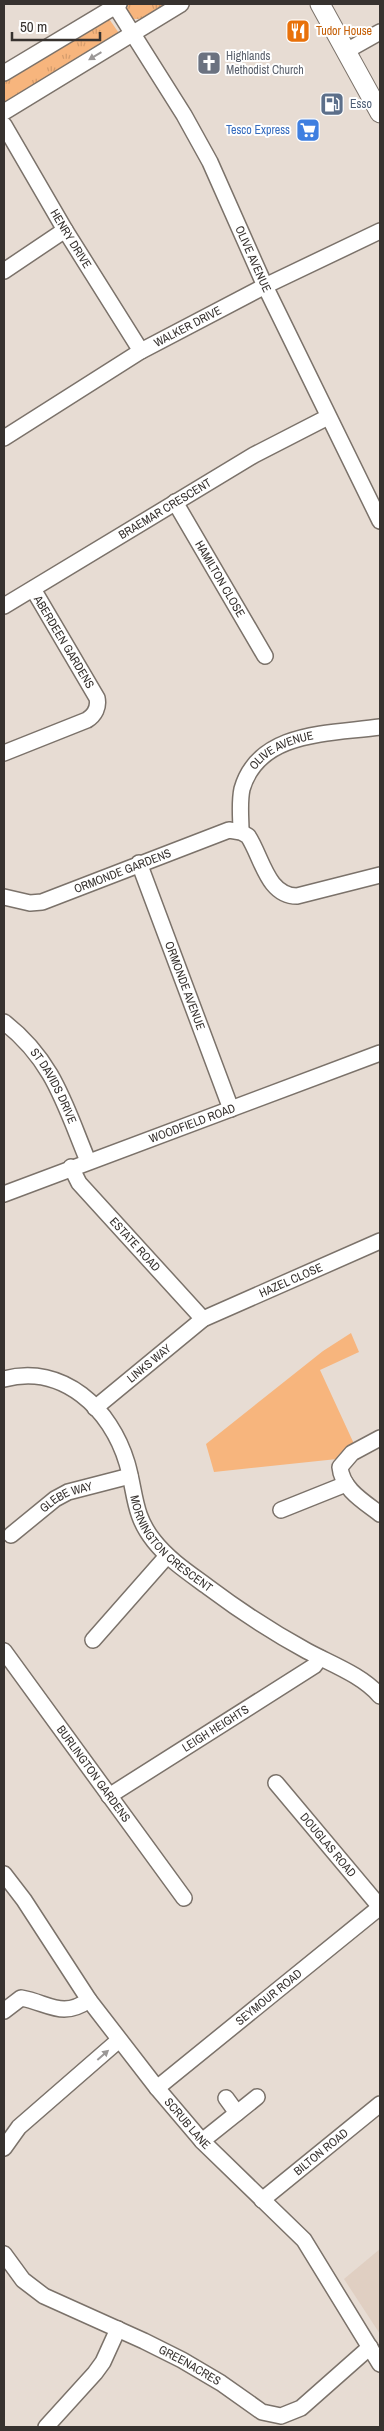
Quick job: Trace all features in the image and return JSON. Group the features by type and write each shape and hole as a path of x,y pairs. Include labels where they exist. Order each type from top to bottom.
{"main road":[{"path":"320,4 348,50 380,113"}],"street":[{"path":"4,112 181,4"},
{"path":"4,73 116,5"},
{"name":"OLIVE AVENUE","path":"116,5 184,115 205,153 265,286 380,521"},
{"path":"348,50 380,32"},
{"name":"HENRY DRIVE","path":"4,125 65,230 141,351"},
{"path":"4,271 65,230"},
{"name":"WALKER DRIVE","path":"4,438 141,351 265,286 380,231"},
{"name":"BRAEMAR CRESCENT","path":"4,606 175,502 254,456 328,417"},
{"name":"HAMILTON CLOSE","path":"175,502 265,656"},
{"name":"ABERDEEN GARDENS","path":"4,752 87,720 93,715 97,707 97,698 33,589"},
{"name":"OLIVE AVENUE","path":"241,832 242,790 254,765 268,751 296,738 380,727"},
{"name":"ORMONDE GARDENS","path":"4,896 30,903 42,902 223,832 235,830 241,832"},
{"path":"241,832 248,836 254,845 274,888 286,895 297,896 380,875"},
{"name":"ORMONDE AVENUE","path":"139,863 231,1109"},
{"name":"ST DAVIDS DRIVE","path":"4,1022 42,1058 56,1083 88,1161"},
{"name":"WOODFIELD ROAD","path":"4,1194 71,1167 380,1053"},
{"name":"ESTATE ROAD","path":"71,1167 79,1183 203,1319"},
{"name":"HAZEL CLOSE","path":"203,1319 380,1241"},
{"name":"LINKS WAY","path":"95,1408 203,1319"},
{"name":"MORNINGTON CRESCENT","path":"4,1379 35,1375 58,1380 79,1392 95,1408 115,1436 130,1476 141,1523 167,1556 250,1618 354,1675 380,1696"},
{"path":"380,1438 352,1453 340,1466 341,1477 354,1494 380,1514"},
{"name":"GLEBE WAY","path":"11,1535 55,1499 68,1492 130,1476"},
{"path":"281,1510 346,1484"},
{"path":"93,1640 167,1556"},
{"name":"BURLINGTON GARDENS","path":"4,1651 184,1898"},
{"name":"LEIGH HEIGHTS","path":"109,1796 314,1666 320,1658"},
{"name":"DOUGLAS ROAD","path":"276,1783 380,1907"},
{"name":"SCRUB LANE","path":"4,1874 24,1900 89,2000 157,2088 202,2141 304,2240 380,2364"},
{"name":"SEYMOUR ROAD","path":"157,2088 380,1907"},
{"path":"4,2011 22,1998 55,2009 71,2010 89,2000"},
{"path":"4,2148 19,2127 119,2040"},
{"path":"202,2141 257,2097"},
{"path":"226,2098 237,2113"},
{"name":"BILTON ROAD","path":"262,2200 380,2104"},
{"name":"GREENACRES","path":"4,2254 24,2280 44,2296 182,2360 221,2383 257,2409 275,2416 288,2414 301,2408 370,2347"},
{"path":"46,2427 95,2373 103,2362 118,2329"}],"shaded area":[{"path":"380,2249 380,2334 344,2279"}],"green space":[{"path":"128,4 166,4 145,17 134,19 126,12"},
{"path":"107,16 121,36 4,110 4,75"},
{"path":"351,1333 359,1352 320,1370 355,1446 337,1459 214,1472 206,1444 323,1351"}],"place":[{"name":"Tudor House","path":"298,31"},
{"name":"Highlands Methodist Church","path":"209,63"},
{"name":"Esso","path":"332,104"},
{"name":"Tesco Express","path":"308,130"}]}
